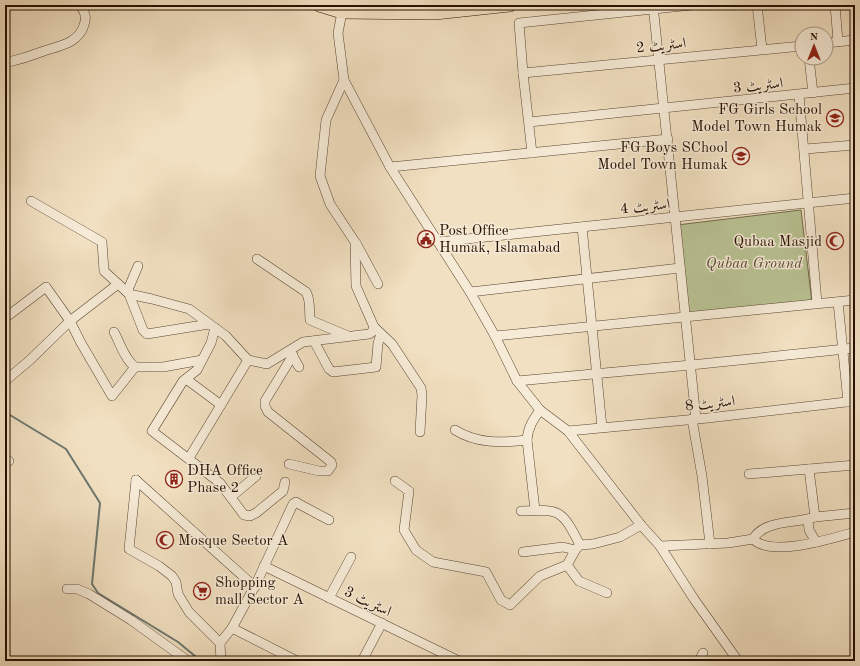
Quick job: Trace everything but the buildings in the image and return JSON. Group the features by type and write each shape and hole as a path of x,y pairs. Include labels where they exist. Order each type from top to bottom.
{"highway":[{"path":"318,5 342,12 435,13 510,5"}],"street":[{"path":"5,63 61,46 78,37 83,29 86,18 80,5"},
{"path":"532,153 519,23 654,7 692,5"},
{"path":"757,5 762,49"},
{"path":"835,5 838,41"},
{"path":"654,7 658,60 668,139 691,365 694,419 710,544"},
{"path":"342,12 338,33 344,80 390,167 470,292 518,381 540,410 568,431 641,525 660,546 698,605 738,661"},
{"path":"834,42 855,40"},
{"name":"اسٹریٹ 2","path":"523,73 794,47"},
{"path":"810,66 813,93"},
{"path":"344,80 326,120 320,176 330,204 355,242 378,284"},
{"name":"اسٹریٹ 3","path":"529,122 855,88"},
{"path":"799,95 810,203 817,303"},
{"path":"390,167 668,139"},
{"path":"805,149 855,144"},
{"name":"اسٹریٹ 4","path":"438,242 855,198"},
{"path":"31,201 102,242 104,271 128,293 143,330 147,334 212,326"},
{"path":"582,227 602,427"},
{"path":"355,242 356,286 374,327 392,344 420,388 422,395 420,432"},
{"path":"257,259 306,292 310,307 310,320 348,336"},
{"path":"128,293 138,266"},
{"path":"470,292 680,268"},
{"path":"5,381 30,360 70,321 118,284"},
{"path":"5,318 46,287 70,321 112,396 135,367"},
{"path":"128,293 189,309 226,336 248,360 267,364 291,353 303,342 369,334 372,332 374,327"},
{"path":"495,336 855,300"},
{"path":"838,302 851,401"},
{"path":"212,326 211,343 197,370 183,381 152,431 220,483 244,515 250,516 256,513 283,491 285,482"},
{"path":"114,332 129,360 135,367 163,367 202,360"},
{"path":"314,341 329,369 333,372 376,367 378,343 381,334"},
{"path":"518,381 855,348"},
{"path":"291,353 299,367"},
{"path":"289,464 319,471 328,471 332,465 332,462 268,412 265,406 265,401 291,353"},
{"path":"189,458 248,360"},
{"path":"186,379 221,405"},
{"name":"اسٹریٹ 8","path":"568,431 694,419 851,401"},
{"path":"535,510 527,440 531,423 540,410"},
{"path":"456,430 465,436 478,440 510,442 527,440"},
{"path":"749,474 855,465"},
{"path":"809,469 811,535 816,542"},
{"path":"231,497 256,476"},
{"path":"221,661 220,642 189,612 178,594 176,582 172,576 159,566 129,549 136,480 255,587"},
{"path":"395,481 410,491 404,530 416,550 433,562 486,572 501,600 510,605 540,576 567,565 577,548 569,524 559,513 535,510 521,511"},
{"path":"220,642 232,628 255,587 293,504 296,502 329,520"},
{"path":"660,546 728,543 753,539 756,534 771,526 811,518 855,513"},
{"path":"523,552 563,547 577,548 620,538 641,525"},
{"path":"753,539 757,543 769,547 790,546 816,542 855,532"},
{"path":"329,598 351,557"},
{"path":"567,565 579,581 606,593"},
{"name":"اسٹریٹ 3","path":"264,566 460,661"},
{"path":"67,589 77,589 89,594 131,620 188,661"},
{"path":"362,661 382,623"},
{"path":"232,628 297,661"}],"green space":[{"name":"Qubaa Ground","path":"801,210 812,303 689,318 677,225"}],"waterway":[{"path":"5,412 66,449 100,503 92,584 98,593 178,642 201,661"}],"place":[{"name":"FG Girls School Model Town Humak","path":"835,118"},
{"name":"FG Boys SChool Model Town Humak","path":"741,156"},
{"name":"Post Office Humak, Islamabad","path":"426,239"},
{"name":"Qubaa Masjid","path":"835,241"},
{"name":"DHA Office Phase 2","path":"174,479"},
{"name":"Mosque Sector A","path":"165,540"},
{"name":"Shopping mall Sector A","path":"202,591"}]}
